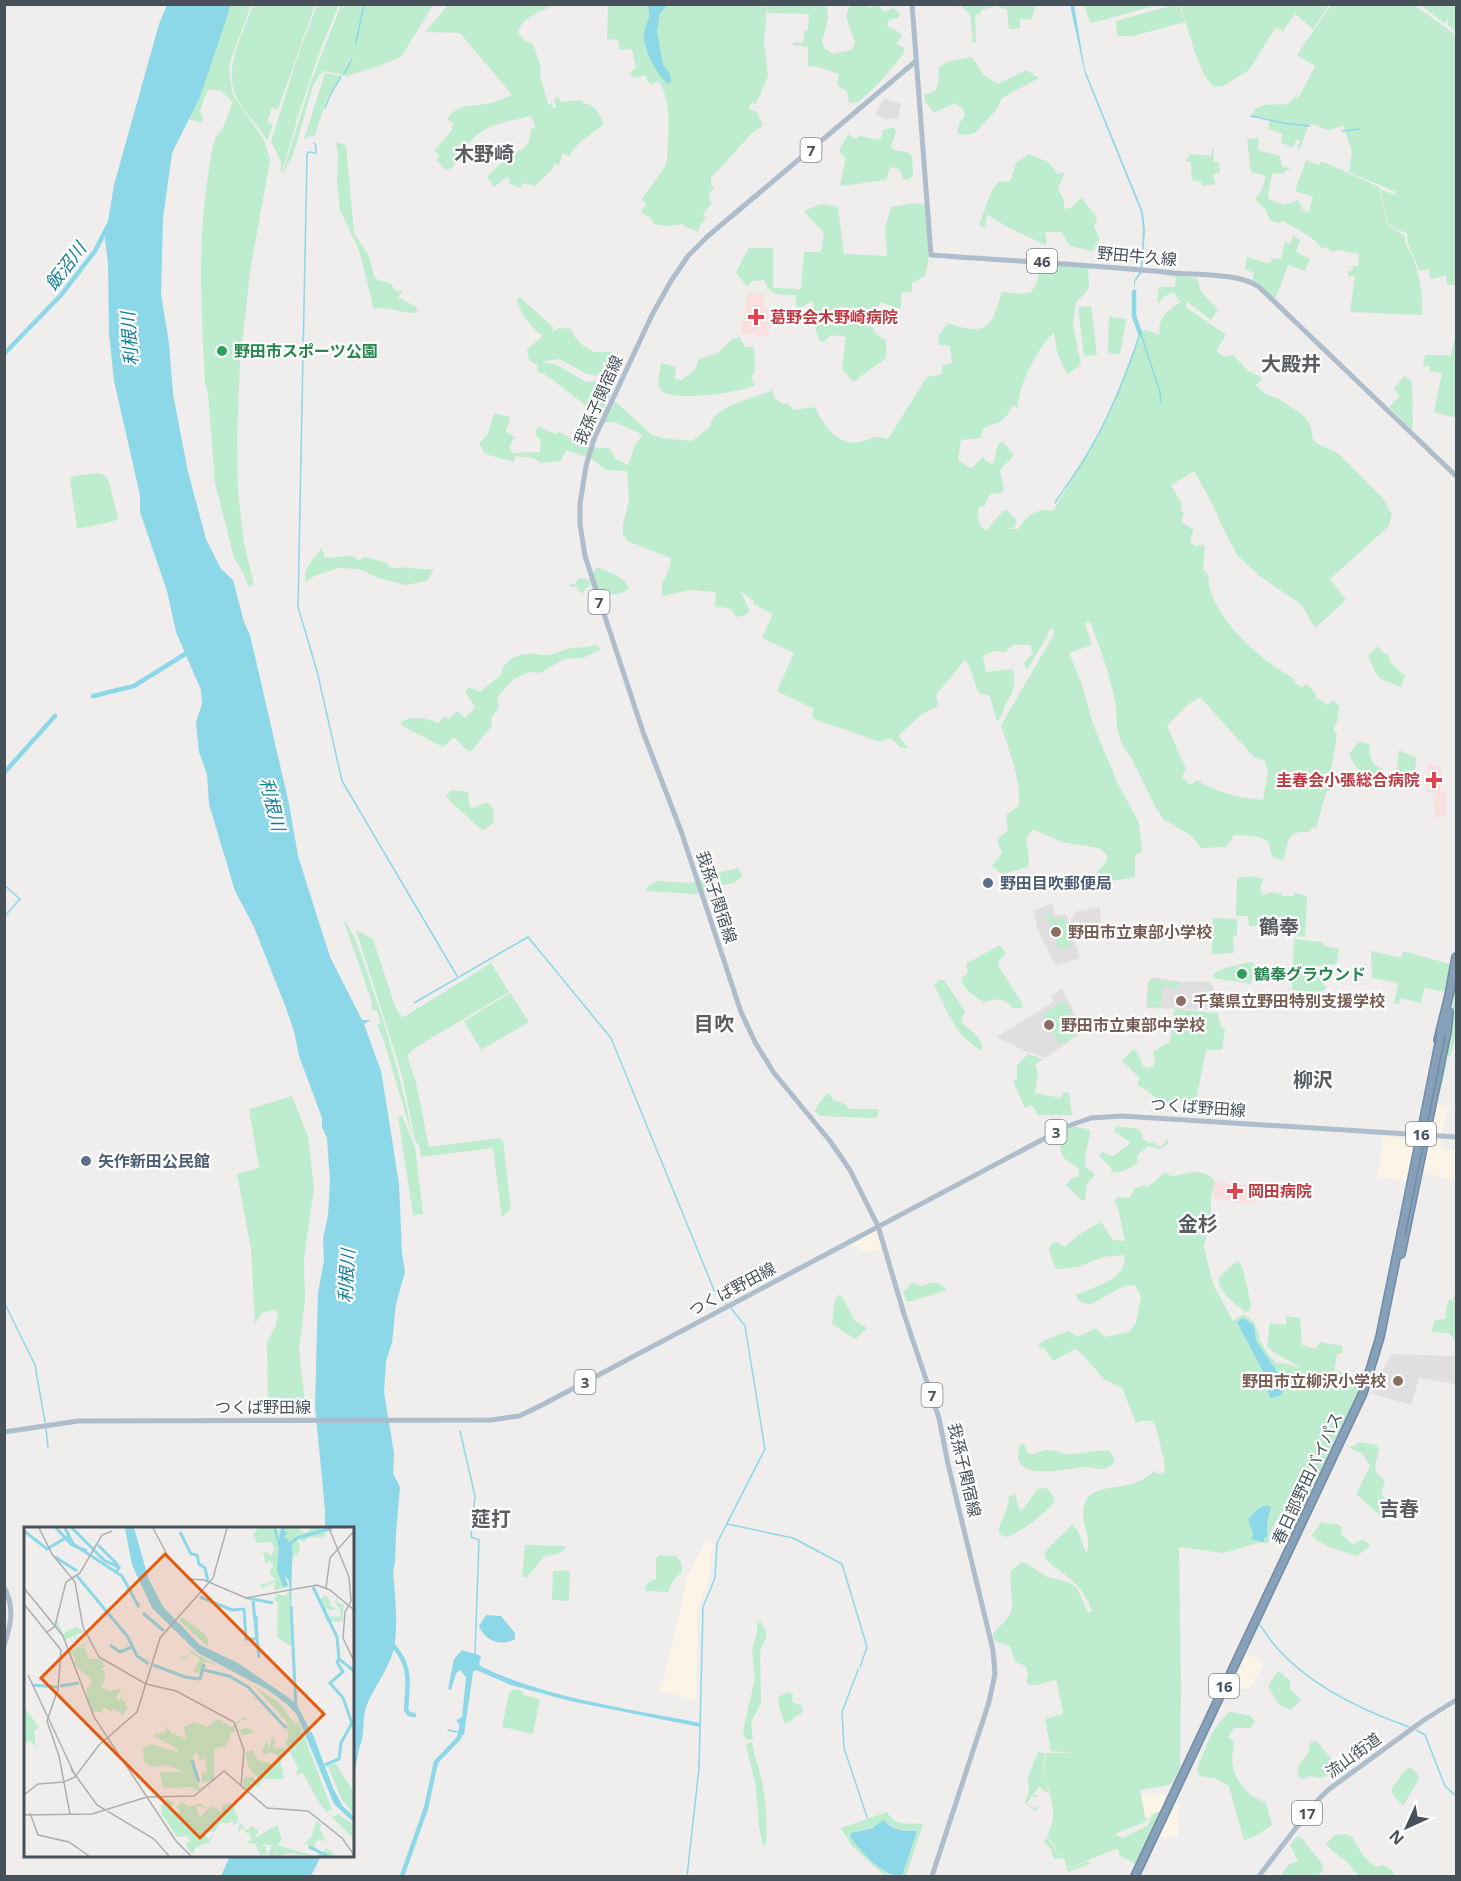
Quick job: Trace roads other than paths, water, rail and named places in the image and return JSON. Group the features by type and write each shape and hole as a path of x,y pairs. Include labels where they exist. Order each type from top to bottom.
{"highway":[{"name":"16","path":"1443,1034 1456,957"},
{"name":"16","path":"1398,1250 1399,1236 1447,1032 1456,974"},
{"name":"16","path":"1400,1260 1445,1004 1451,987"},
{"name":"16","path":"1443,1034 1449,1012"},
{"name":"春日部野田バイパス","path":"1137,1876 1367,1389 1383,1342 1443,1034"},
{"name":"春日部野田バイパス","path":"1137,1876 1363,1393 1380,1337 1403,1235"}],"main road":[{"path":"912,4 916,60"},
{"name":"野田牛久線","path":"916,60 931,255 1072,263 1242,279 1256,285 1456,476"},
{"name":"我孫子関宿線","path":"916,60 708,236 684,260 652,315 601,421 588,458 580,504 581,536 591,580 648,745 681,831 741,1011 755,1042 774,1073 850,1170 878,1226 939,1419 995,1660 995,1674 992,1694 932,1876"},
{"name":"つくば野田線","path":"4,1432 78,1421 496,1420 526,1413 1068,1126 1098,1116 1456,1137"},
{"path":"4,1587 10,1601 12,1615 4,1646"},
{"name":"流山街道","path":"1259,1876 1316,1802 1328,1790 1424,1720 1456,1700"}],"water":[{"name":"利根川","path":"167,5 231,5 200,97 172,153 163,218 161,294 169,343 173,394 188,472 206,539 221,569 233,580 244,622 250,635 289,804 298,856 330,957 362,1020 371,1020 364,1024 381,1071 399,1184 405,1272 396,1304 392,1343 386,1361 384,1392 394,1453 393,1473 400,1487 393,1572 396,1633 393,1652 366,1707 354,1777 354,1527 325,1527 315,1406 318,1293 324,1261 323,1239 328,1215 330,1182 327,1138 299,1056 286,1008 254,927 235,891 209,804 207,774 199,752 196,722 202,704 201,690 176,632 167,591 140,512 140,495 114,381 109,333 108,263 105,239 114,185 159,24"},
{"path":"642,5 668,5 660,13 657,32 663,65 670,74 671,81 668,84 655,68 648,54 644,34 649,11 648,7"},
{"path":"1070,5 1074,5 1085,70 1143,212 1145,231 1142,272 1135,282 1134,296 1134,281 1140,271 1142,253 1141,212 1085,74"},
{"path":"1243,1318 1254,1326 1256,1341 1280,1376 1283,1392 1281,1395 1271,1398 1269,1396 1266,1377 1237,1322"},
{"path":"1266,1505 1271,1507 1267,1522 1267,1537 1264,1538 1264,1542 1251,1539 1253,1533 1248,1519"},
{"path":"486,1615 501,1616 515,1633 515,1639 499,1642 489,1639 479,1626"},
{"path":"462,1650 479,1655 481,1657 479,1664 482,1667 534,1687 589,1701 700,1723 700,1727 570,1701 511,1685 476,1670 473,1672 464,1735 459,1734 466,1677 460,1670 456,1673 451,1690 448,1689 454,1659"},
{"path":"884,1820 895,1828 917,1831 902,1876 880,1868 866,1856 850,1836 851,1833 872,1828"},
{"path":"230,1857 320,1857 311,1876 221,1876"}],"waterway":[{"path":"356,43 364,4"},
{"path":"344,74 352,59"},
{"path":"325,108 341,77"},
{"path":"1251,116 1310,126"},
{"path":"1342,131 1359,129"},
{"path":"314,143 316,153 308,152 307,155 298,607 317,671 342,781 457,976"},
{"name":"飯沼川","path":"4,354 61,295 95,251 110,222"},
{"path":"1134,292 1134,316 1140,333"},
{"path":"1055,503 1104,424 1124,379 1140,333"},
{"path":"1141,334 1160,392 1161,402"},
{"path":"93,696 134,686 190,651"},
{"path":"4,773 55,716"},
{"path":"4,885 20,899 4,917"},
{"path":"414,1003 528,937 611,1038 714,1290 727,1305"},
{"path":"4,1302 35,1365 45,1422"},
{"path":"687,1876 699,1768 703,1607 715,1578 717,1543 765,1449 745,1326 731,1308"},
{"path":"46,1428 48,1448"},
{"path":"460,1431 475,1496 471,1537 479,1540 475,1654"},
{"path":"727,1524 793,1538 842,1564 867,1647 860,1667"},
{"path":"1260,1625 1290,1661 1320,1685 1373,1713 1409,1727"},
{"path":"392,1644 406,1667 408,1683 406,1710 409,1714 414,1715"},
{"path":"858,1670 842,1712 844,1748 867,1817"},
{"path":"402,1876 426,1808 436,1762 459,1738 463,1721 459,1721"},
{"path":"448,1730 457,1732"},
{"path":"1416,1730 1425,1735 1445,1786 1456,1796"}],"place":[{"name":"葛野会木野崎病院","path":"756,317"},
{"name":"野田市スポーツ公園","path":"222,351"},
{"name":"圭春会小張総合病院","path":"1434,780"},
{"name":"野田目吹郵便局","path":"988,883"},
{"name":"野田市立東部小学校","path":"1056,932"},
{"name":"鶴奉グラウンド","path":"1242,974"},
{"name":"千葉県立野田特別支援学校","path":"1181,1001"},
{"name":"野田市立東部中学校","path":"1049,1025"},
{"name":"矢作新田公民館","path":"86,1161"},
{"name":"岡田病院","path":"1235,1191"},
{"name":"野田市立柳沢小学校","path":"1398,1381"}],"district":[{"name":"木野崎","path":"484,153"},
{"name":"大殿井","path":"1291,363"},
{"name":"鶴奉","path":"1279,926"},
{"name":"目吹","path":"714,1023"},
{"name":"柳沢","path":"1313,1079"},
{"name":"金杉","path":"1198,1223"},
{"name":"吉春","path":"1399,1508"},
{"name":"莚打","path":"491,1518"}]}
